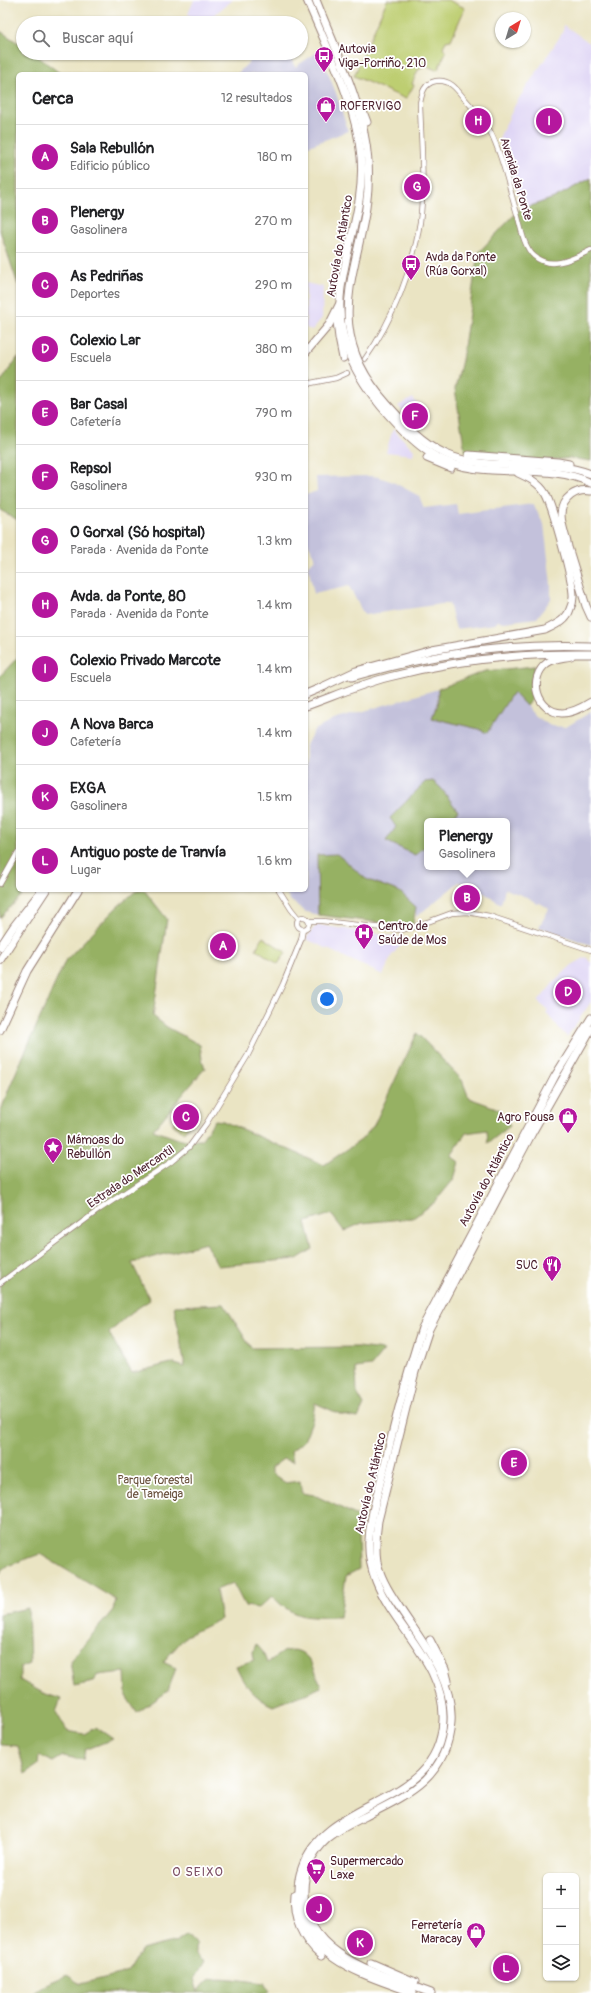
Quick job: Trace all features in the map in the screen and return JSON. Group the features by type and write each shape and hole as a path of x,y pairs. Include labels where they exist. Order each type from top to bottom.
{"highway":[{"name":"Autovía do Atlántico","path":"308,0 352,112 361,157 360,198 344,275 340,303 346,344 352,364 360,379 378,404 403,431 426,450 454,464 482,470 562,475 591,484"},
{"name":"Autovía do Atlántico","path":"316,0 351,88 365,135 368,174 367,201 349,290 348,316 352,342 365,375 380,396 412,430 428,444 447,454 478,462 550,466 590,474"},
{"path":"351,88 367,122"},
{"path":"308,350 325,331 340,303"},
{"path":"336,313 343,358"},
{"path":"469,456 558,462 580,468 590,474"},
{"path":"427,458 461,470 473,472 482,470"},
{"path":"308,693 356,671 432,650 545,630 558,624 565,618 570,610 573,596 572,582 549,501 541,487 516,472"},
{"path":"591,491 578,491 571,494 564,502 561,514 564,530 586,606 591,616"},
{"path":"322,686 391,666 470,652 546,645 591,646"},
{"path":"308,705 388,677 436,666 493,657 561,653 591,654"},
{"path":"577,654 547,663 539,672 536,683 537,696 551,710 562,713 572,711 591,702"},
{"path":"0,947 18,920 40,892"},
{"path":"0,960 45,892"},
{"path":"0,1030 26,971 77,892"},
{"name":"Autovía do Atlántico","path":"432,1993 366,1968 334,1959 324,1952 310,1936 302,1916 298,1898 299,1876 309,1853 316,1842 329,1829 400,1790 417,1778 430,1762 442,1733 443,1705 440,1690 433,1673 383,1594 372,1570 369,1556 370,1529 379,1487 418,1349 434,1304 555,1076 591,1018"},
{"path":"0,1034 3,1022"},
{"name":"Autovía do Atlántico","path":"418,1349 456,1275 567,1069 591,1029"},
{"name":"Autovía do Atlántico","path":"366,1968 333,1950 315,1931 306,1909 304,1896 307,1870 314,1855 329,1838 344,1827 403,1797 421,1785 431,1775 440,1760 447,1742 451,1721 450,1704 443,1677 390,1593 377,1562 376,1540 378,1521 412,1371"},
{"path":"385,1446 386,1462"},
{"path":"367,1520 379,1487"},
{"path":"430,1640 445,1669 452,1692 453,1707 451,1721"},
{"path":"299,1876 295,1890 294,1906 296,1919 303,1934 321,1956"},
{"path":"366,1968 386,1976"},
{"name":"Autovía do Atlántico","path":"386,1976 413,1993"}],"street":[{"name":"Avenida da Ponte","path":"365,359 378,339 395,306 416,239 421,211 420,103 422,93 426,86 433,82 441,80 454,86 482,119 491,133 523,235 534,256 550,262 565,262 591,250"},
{"path":"308,382 336,378 347,373"},
{"path":"0,884 16,856"},
{"path":"280,892 299,919"},
{"path":"299,919 304,917 309,921 322,921 401,930 414,927 452,913 467,912 489,916 591,950"},
{"path":"299,919 297,924 303,929 308,927 309,921"},
{"name":"Estrada do Mercantil","path":"0,1283 100,1209 171,1162 188,1148 228,1088 255,1042 268,1017 297,950 303,929"}],"shaded area":[{"path":"194,0 233,0 212,16 190,16 188,14"},
{"path":"564,25 591,44 591,203 525,215 499,138 516,103 563,32"},
{"path":"319,51 336,93 348,131 309,146 308,72 239,72 251,60 292,60 295,67 308,60 308,58"},
{"path":"308,283 323,287 322,318 312,330 308,329"},
{"path":"413,398 424,414 422,418 426,424 421,429 398,406"},
{"path":"393,429 414,450 413,455 386,452"},
{"path":"316,477 379,477 393,482 419,496 424,508 456,504 458,514 533,504 544,524 551,584 551,599 537,618 504,622 498,621 495,624 456,629 449,603 364,615 349,586 314,594 308,566 315,559 308,543 308,494 317,491"},
{"path":"438,689 438,701 487,733 513,691 535,716 551,726 566,727 591,712 591,945 539,927 549,909 540,903 537,904 529,898 505,889 501,904 478,889 459,882 416,917 416,907 400,892 366,879 337,854 317,856 318,915 306,912 291,901 285,892 308,892 308,741 314,730 334,720"},
{"name":"Centro de Saúde de Mos","path":"318,925 407,938 392,955 383,975 306,939"},
{"path":"586,957 591,963 591,1002 567,1037 546,1013 548,1010 538,1002 554,982 572,965"}],"green space":[{"path":"387,0 448,0 465,8 451,40 446,41 443,47 446,52 438,69 436,70 427,66 418,70 412,84 414,85 406,99 354,76"},
{"path":"0,31 16,41 16,60 42,60 58,72 16,72 16,279 0,231"},
{"path":"591,178 591,461 570,458 528,463 479,459 465,451 455,389 462,360 478,253 519,210 554,198"},
{"path":"16,360 16,519 0,510 0,383"},
{"path":"16,659 16,892 25,892 0,918 0,676"},
{"path":"535,666 531,684 534,696 526,706 513,692 487,733 479,729 432,718 438,701 438,689 485,671"},
{"path":"433,781 441,788 458,811 452,818 424,818 424,848 415,855 386,841 396,827 390,818 425,782"},
{"path":"337,854 366,879 400,892 416,907 413,924 398,925 318,915 317,855"},
{"name":"Parque forestal de Tameiga","path":"135,892 146,892 167,919 153,1016 167,1027 200,1045 205,1068 153,1130 181,1140 201,1140 215,1120 223,1121 324,1165 361,1140 374,1125 417,1033 462,1080 469,1098 499,1109 510,1126 488,1143 487,1130 466,1133 451,1156 459,1162 454,1179 435,1202 413,1218 362,1223 344,1231 331,1214 306,1222 313,1249 297,1259 218,1266 206,1243 132,1263 150,1300 132,1312 109,1333 132,1373 171,1363 185,1367 174,1306 224,1304 251,1348 357,1347 384,1350 371,1366 356,1368 357,1393 364,1405 358,1418 342,1415 315,1403 312,1421 304,1441 291,1451 293,1462 283,1459 271,1468 271,1473 284,1483 300,1481 302,1493 314,1495 362,1518 358,1533 359,1569 346,1576 340,1617 311,1617 296,1614 288,1610 272,1596 259,1608 245,1606 233,1583 216,1590 221,1619 186,1636 163,1662 176,1668 168,1691 137,1713 126,1696 125,1672 97,1675 94,1682 74,1686 70,1661 113,1610 116,1600 40,1554 10,1565 0,1573 0,1113 10,1086 65,961 116,908"},
{"path":"263,937 286,952 278,964 256,949"},
{"path":"188,1101 199,1109 184,1132 173,1124"},
{"path":"28,1608 30,1664 20,1668 20,1680 43,1693 61,1699 56,1712 67,1731 84,1734 96,1727 113,1739 85,1750 83,1760 63,1756 53,1762 39,1756 38,1765 25,1774 18,1746 0,1745 0,1614"},
{"path":"256,1644 263,1652 267,1663 286,1651 294,1650 300,1652 314,1667 321,1687 273,1706 266,1703 250,1690 242,1679 236,1666 254,1660 253,1652"},
{"path":"187,1934 196,1945 196,1955 204,1962 194,1979 198,1992 209,1980 219,1978 265,1983 270,1991 267,1993 33,1993 45,1984 67,1975 80,1984 128,1972 141,1950 177,1941"}],"place":[{"name":"Autovia Viga-Porriño, 210","path":"324,73"},
{"name":"Avda. da Ponte, 80","path":"478,121"},
{"name":"Colexio Privado Marcote","path":"549,121"},
{"name":"ROFERVIGO","path":"326,123"},
{"name":"O Gorxal (Só hospital)","path":"417,187"},
{"name":"Avda da Ponte (Rúa Gorxal)","path":"411,281"},
{"name":"Repsol","path":"415,416"},
{"name":"Plenergy","path":"467,898"},
{"name":"Sala Rebullón","path":"223,946"},
{"name":"Centro de Saúde de Mos","path":"364,950"},
{"name":"Colexio Lar","path":"568,992"},
{"name":"As Pedriñas","path":"186,1117"},
{"name":"Agro Pousa","path":"568,1134"},
{"name":"Mámoas do Rebullón","path":"53,1164"},
{"name":"SUC","path":"552,1282"},
{"name":"Bar Casal","path":"514,1463"},
{"name":"Supermercado Laxe","path":"316,1885"},
{"name":"A Nova Barca","path":"319,1909"},
{"name":"EXGA","path":"360,1943"},
{"name":"Ferretería Maracay","path":"476,1949"},
{"name":"Antiguo poste de Tranvía","path":"506,1968"}],"district":[{"name":"O SEIXO","path":"198,1872"}]}
